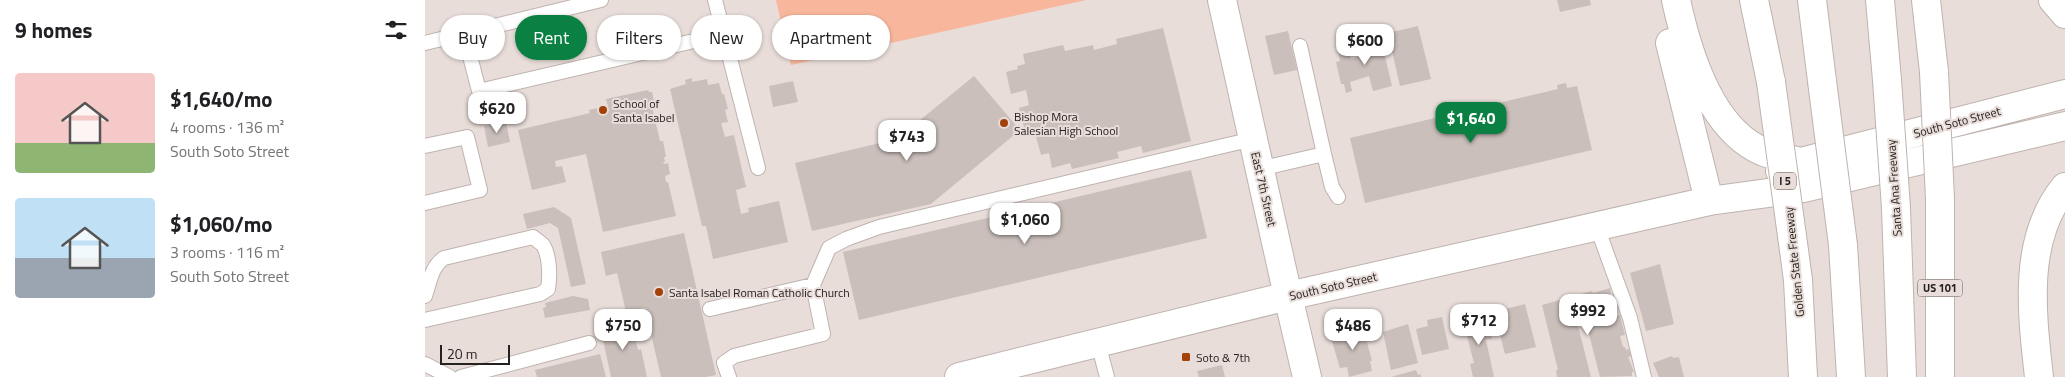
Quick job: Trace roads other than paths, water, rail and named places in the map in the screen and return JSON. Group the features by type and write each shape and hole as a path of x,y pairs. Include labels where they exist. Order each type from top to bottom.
{"main road":[{"name":"East 7th Street","path":"1222,0 1307,377"},
{"path":"1660,0 1709,202"},
{"path":"1676,0 1699,78 1717,111 1737,134 1763,151 1801,162"},
{"name":"Golden State Freeway","path":"1754,0 1771,82 1798,280 1803,377"},
{"path":"1814,0 1822,81 1843,245 1851,377"},
{"name":"Santa Ana Freeway","path":"1880,0 1896,208 1902,377"},
{"name":"US 101","path":"1926,0 1934,72 1939,199 1940,377"},
{"path":"2053,0 2065,14"},
{"name":"South Soto Street","path":"1709,202 1801,162 2065,94"},
{"name":"South Soto Street","path":"959,377 1288,296 1709,202 1804,188 2065,126"},
{"path":"2039,377 2033,296 2036,253 2042,226 2053,202 2065,187"}],"lane":[{"path":"505,24 601,0"},
{"path":"715,0 719,15"},
{"path":"425,43 440,40"},
{"path":"471,60 479,91 691,42"},
{"path":"1300,46 1332,187 1338,197"},
{"path":"731,60 758,168"},
{"path":"425,146 467,138 479,190 425,203"},
{"path":"729,377 725,363 734,356 823,334 813,285 829,248 846,239 879,227 1253,139"},
{"path":"1259,169 1324,154"},
{"path":"1597,227 1630,318 1644,377"},
{"path":"425,296 433,269 437,262 444,258 533,238 542,245 546,254 550,279 548,289 530,296 425,320"},
{"path":"710,309 813,285"},
{"path":"461,377 500,372 589,342"},
{"path":"1099,343 1107,377"},
{"path":"425,364 451,377"}],"place":[{"name":"School of Santa Isabel","path":"603,110"},
{"name":"Bishop Mora Salesian High School","path":"1004,123"},
{"name":"Santa Isabel Roman Catholic Church","path":"659,292"},
{"name":"Soto & 7th","path":"1186,357"}]}
